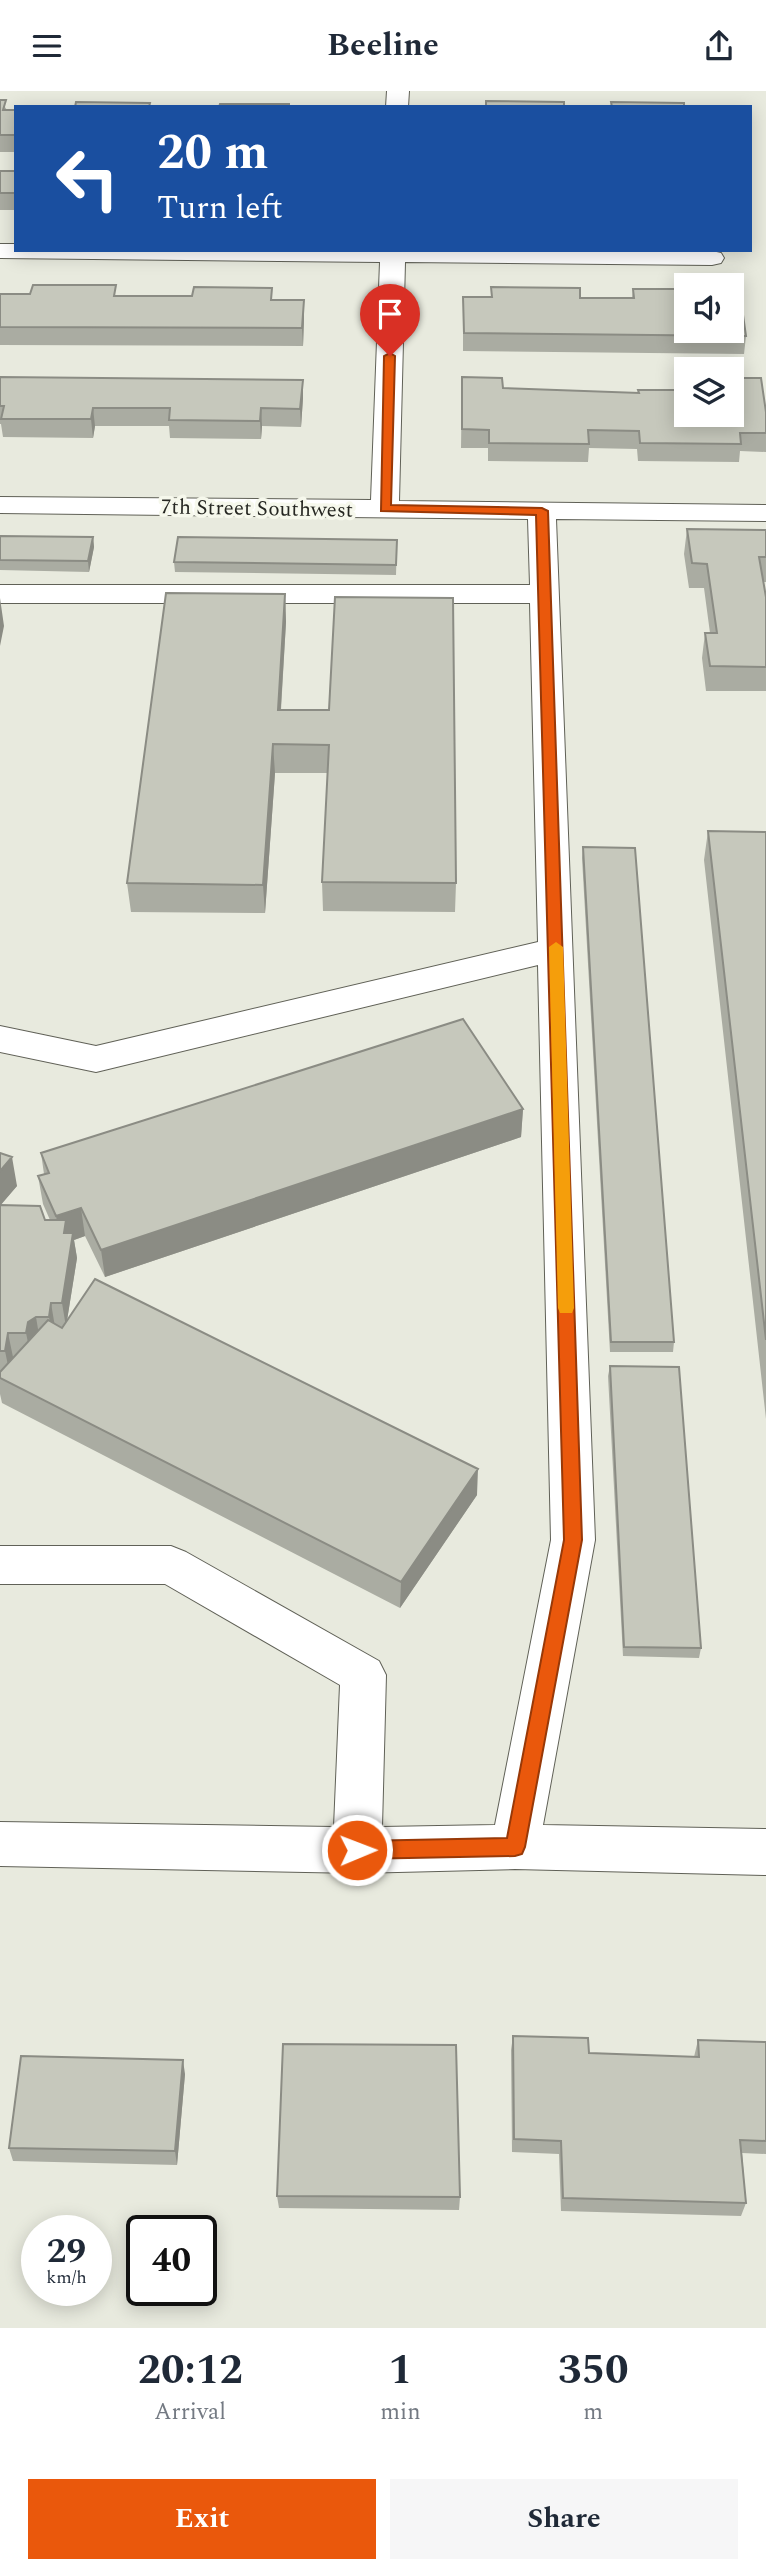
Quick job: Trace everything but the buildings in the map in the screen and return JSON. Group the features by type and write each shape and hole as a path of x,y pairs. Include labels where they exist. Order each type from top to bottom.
{"street":[{"path":"385,509 393,252 712,258"},
{"name":"7th Street Southwest","path":"0,505 766,513"},
{"path":"515,1847 573,1540 542,511"},
{"path":"0,594 545,594"},
{"path":"0,1039 96,1059 556,949"},
{"path":"0,1565 171,1565 363,1675 357,1850"},
{"path":"0,1844 357,1850 515,1847 766,1852"}],"slow traffic":[{"path":"556,947 566,1308"}],"route":[{"path":"357,1850 515,1847 573,1540 542,511 385,509 390,356"}]}
